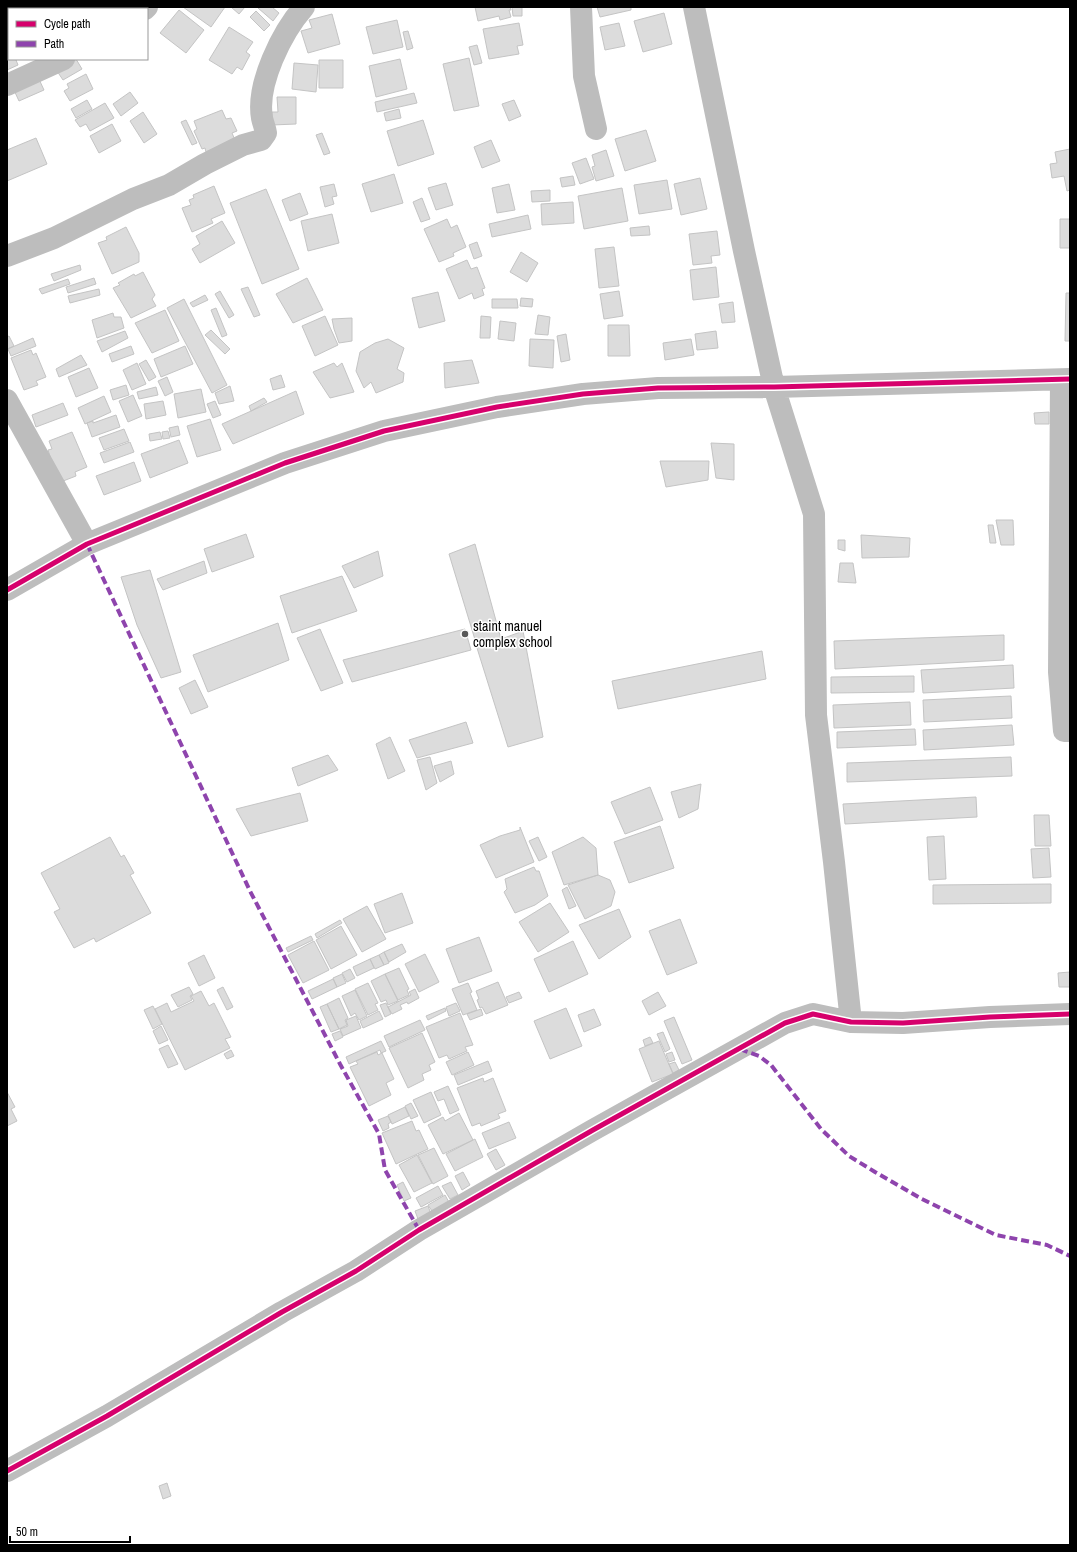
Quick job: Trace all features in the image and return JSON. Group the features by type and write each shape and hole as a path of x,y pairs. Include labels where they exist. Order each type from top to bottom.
{"street":[{"path":"7,256 54,238 133,199 169,185 205,164 243,145 261,140 266,133 262,117 263,88 271,64 288,29 304,7"},
{"path":"581,7 584,76 596,129"},
{"path":"694,7 744,251 774,387 814,514 816,715 834,862 851,1022"},
{"path":"7,85 62,60"},
{"path":"7,590 87,544 285,463 384,431 497,407 582,394 658,388 774,387 1065,380 1059,672 1064,731 1070,731"},
{"path":"7,400 87,544"},
{"path":"7,1471 107,1416 282,1312 356,1271 420,1230 785,1023 813,1014 851,1022 903,1023 990,1017 1070,1014"}],"building":[{"path":"87,7 121,7 120,8"},
{"path":"183,7 225,7 211,27"},
{"path":"231,7 245,7 239,14"},
{"path":"258,7 272,7 279,13 273,21"},
{"path":"475,7 510,7 511,10 509,10 511,17 500,20 499,16 478,21"},
{"path":"512,7 522,7 522,16 513,16"},
{"path":"597,7 631,7 631,10 600,17"},
{"path":"179,10 204,30 186,53 160,33"},
{"path":"256,11 270,25 264,31 250,17"},
{"path":"664,13 672,44 643,52 634,21"},
{"path":"332,14 340,44 308,53 301,31 312,28 309,20"},
{"path":"397,20 403,47 373,54 366,27"},
{"path":"519,23 523,45 517,46 519,54 489,59 483,29"},
{"path":"619,23 625,46 605,50 600,27"},
{"path":"229,27 253,42 246,52 250,55 242,70 237,67 232,74 209,60"},
{"path":"408,31 413,48 407,50 403,32"},
{"path":"7,41 8,60 16,60 18,65 7,70"},
{"path":"477,45 482,63 474,65 469,47"},
{"path":"469,58 479,106 454,111 443,64"},
{"path":"400,59 407,89 376,97 369,66"},
{"path":"68,60 77,60 82,69 63,80 55,68"},
{"path":"319,60 343,60 343,88 319,88"},
{"path":"294,63 318,65 316,92 292,89"},
{"path":"86,74 93,89 70,101 64,91 69,88 67,84"},
{"path":"38,77 44,90 19,101 13,88"},
{"path":"130,92 138,103 121,116 113,104"},
{"path":"414,93 417,103 377,112 375,102"},
{"path":"277,97 296,97 296,124 272,125 272,112 278,112"},
{"path":"87,100 92,109 76,118 71,109"},
{"path":"514,100 521,116 509,121 502,104"},
{"path":"105,103 114,118 90,131 86,124 80,127 75,120"},
{"path":"399,109 401,118 386,121 384,113"},
{"path":"222,110 226,119 231,118 237,131 232,133 235,140 206,152 205,148 202,149 194,131 197,129 194,121"},
{"path":"143,112 157,134 144,143 130,121"},
{"path":"186,120 197,143 192,145 181,122"},
{"path":"423,120 434,154 398,166 387,131"},
{"path":"112,124 121,141 99,153 90,136"},
{"path":"646,130 656,161 625,171 615,139"},
{"path":"322,133 330,153 324,155 316,135"},
{"path":"36,138 47,164 7,181 7,150"},
{"path":"491,140 500,161 482,168 474,147"},
{"path":"1070,149 1070,190 1067,191 1064,176 1052,178 1050,164 1057,163 1055,152"},
{"path":"606,150 614,176 596,181 592,167 595,166 592,155"},
{"path":"586,158 594,179 580,184 572,163"},
{"path":"394,174 403,203 371,212 362,184"},
{"path":"573,176 575,185 562,187 560,178"},
{"path":"700,178 707,209 681,215 674,184"},
{"path":"667,180 672,209 639,214 634,185"},
{"path":"446,183 453,205 436,210 428,188"},
{"path":"334,184 337,196 332,197 334,204 325,207 320,187"},
{"path":"509,184 515,210 497,213 492,188"},
{"path":"214,186 225,213 211,219 213,223 192,232 182,208 191,205 189,200 194,198 193,195"},
{"path":"622,188 628,221 584,229 578,196"},
{"path":"266,189 299,269 262,284 230,203"},
{"path":"550,190 550,201 532,202 531,191"},
{"path":"300,193 308,214 290,221 282,200"},
{"path":"422,198 430,219 421,222 413,202"},
{"path":"573,202 574,223 542,225 541,204"},
{"path":"332,214 339,243 308,251 301,221"},
{"path":"528,215 531,229 492,237 489,224"},
{"path":"447,219 451,228 457,225 466,247 453,253 454,256 439,262 424,229"},
{"path":"1060,219 1070,219 1070,248 1060,248"},
{"path":"222,221 235,243 200,263 192,249 200,244 196,236"},
{"path":"649,226 650,235 631,236 630,228"},
{"path":"126,227 139,253 139,262 112,274 98,243 107,240 106,237"},
{"path":"717,231 720,255 711,256 712,263 693,265 689,234"},
{"path":"477,242 482,256 474,259 469,245"},
{"path":"614,247 619,286 599,288 595,249"},
{"path":"521,252 538,263 527,282 510,272"},
{"path":"467,260 471,269 477,267 485,288 482,289 484,295 474,299 472,293 459,299 446,269"},
{"path":"80,265 81,270 54,281 51,274"},
{"path":"716,267 719,297 693,300 690,270"},
{"path":"143,272 155,295 152,299 156,306 131,318 113,288 120,285 118,283 134,274 135,276"},
{"path":"94,278 96,284 68,293 66,287"},
{"path":"307,278 323,310 293,323 276,294"},
{"path":"68,279 70,284 42,294 39,289"},
{"path":"248,287 260,315 254,317 241,289"},
{"path":"99,289 100,295 70,303 68,296"},
{"path":"220,291 234,315 229,318 215,294"},
{"path":"619,291 623,316 604,319 600,294"},
{"path":"438,292 445,321 419,328 412,298"},
{"path":"1066,293 1070,293 1070,341 1065,341"},
{"path":"205,295 208,300 193,307 190,303"},
{"path":"521,298 533,299 532,307 520,306"},
{"path":"184,299 227,385 212,393 167,308"},
{"path":"492,299 517,299 518,308 492,308"},
{"path":"733,302 735,322 722,323 719,304"},
{"path":"216,308 227,335 222,337 211,310"},
{"path":"165,310 179,341 152,353 135,323"},
{"path":"113,313 114,317 121,317 124,328 97,338 92,320"},
{"path":"538,315 550,317 548,335 535,334"},
{"path":"325,316 338,345 315,356 302,326"},
{"path":"481,316 491,317 490,338 480,338"},
{"path":"352,318 352,341 339,343 332,319"},
{"path":"500,321 516,323 514,341 498,339"},
{"path":"608,325 629,325 630,356 608,356"},
{"path":"211,330 230,349 225,354 205,335"},
{"path":"125,331 128,338 102,352 97,341"},
{"path":"716,331 718,348 697,350 695,334"},
{"path":"566,334 570,360 561,362 557,336"},
{"path":"9,336 14,346 7,349 7,337"},
{"path":"33,338 36,346 11,356 8,349"},
{"path":"388,339 404,348 397,369 404,373 403,382 376,393 371,382 364,388 356,371 360,352 375,343"},
{"path":"530,339 554,340 553,368 529,366"},
{"path":"691,339 694,355 665,360 663,343"},
{"path":"131,346 134,354 112,362 109,354"},
{"path":"185,346 193,364 161,377 154,359"},
{"path":"31,350 33,355 36,353 46,377 36,381 38,385 24,390 11,358"},
{"path":"81,355 87,365 59,377 56,369"},
{"path":"146,360 156,377 149,381 139,364"},
{"path":"472,360 479,383 445,388 444,363"},
{"path":"137,363 146,384 132,390 123,370"},
{"path":"334,363 337,367 342,363 354,392 330,398 313,372"},
{"path":"89,368 98,388 76,397 68,377"},
{"path":"281,375 285,387 273,390 270,379"},
{"path":"167,377 173,392 165,396 158,381"},
{"path":"126,385 129,395 113,400 110,390"},
{"path":"230,386 234,401 219,404 215,393"},
{"path":"156,387 158,395 139,399 137,392"},
{"path":"201,389 206,412 178,418 174,394"},
{"path":"296,391 304,414 233,444 222,424"},
{"path":"133,395 142,416 128,422 119,401"},
{"path":"104,396 111,412 85,424 78,408"},
{"path":"264,398 267,402 251,411 249,406"},
{"path":"163,401 166,415 146,419 144,404"},
{"path":"215,401 221,415 213,418 207,404"},
{"path":"63,403 68,415 36,427 32,415"},
{"path":"1049,412 1049,424 1035,424 1034,413"},
{"path":"116,415 120,427 92,437 87,423 93,421 93,423"},
{"path":"210,419 221,450 197,457 187,426"},
{"path":"178,426 180,435 171,437 169,428"},
{"path":"124,429 129,441 104,450 99,438"},
{"path":"168,431 170,438 163,439 162,432"},
{"path":"72,432 87,467 75,472 76,476 58,483 48,450 52,449 49,441"},
{"path":"160,432 162,439 150,441 149,434"},
{"path":"179,440 188,463 150,478 141,454"},
{"path":"130,442 134,452 104,463 100,453"},
{"path":"711,443 734,444 734,480 716,478"},
{"path":"660,461 709,461 708,480 666,487"},
{"path":"134,462 141,481 104,495 96,476"},
{"path":"996,520 1013,520 1014,545 1001,545"},
{"path":"988,525 993,525 996,543 990,543"},
{"path":"246,534 254,557 212,572 204,549"},
{"path":"861,535 910,538 909,557 862,558"},
{"path":"838,540 845,540 845,551 838,549"},
{"path":"475,544 501,639 476,643 449,554"},
{"path":"378,551 383,576 354,588 342,566"},
{"path":"204,561 207,573 163,590 157,579"},
{"path":"840,563 853,563 856,583 838,582"},
{"path":"150,570 181,672 161,678 137,625 121,577"},
{"path":"342,576 357,611 292,633 280,596"},
{"path":"278,623 289,660 208,692 193,655"},
{"path":"320,629 343,683 321,691 297,638"},
{"path":"465,629 471,650 352,682 343,660"},
{"path":"523,631 543,737 508,747 477,648"},
{"path":"1004,635 1004,660 835,669 834,641"},
{"path":"762,651 766,679 618,709 612,681"},
{"path":"1013,665 1014,688 923,693 921,670"},
{"path":"914,676 914,692 831,693 831,677"},
{"path":"195,680 208,707 191,714 179,688"},
{"path":"1011,696 1012,718 924,722 923,700"},
{"path":"910,702 911,725 834,728 833,705"},
{"path":"466,722 473,743 417,758 409,740"},
{"path":"1012,725 1014,745 924,750 923,730"},
{"path":"915,729 916,745 837,748 837,732"},
{"path":"390,737 405,771 388,779 376,744"},
{"path":"328,755 338,770 298,786 292,768"},
{"path":"430,757 437,783 426,790 417,760"},
{"path":"1011,757 1012,776 847,782 847,763"},
{"path":"451,761 454,774 440,782 434,766"},
{"path":"701,784 698,809 679,818 671,792"},
{"path":"650,787 663,820 625,834 611,802"},
{"path":"300,793 308,821 251,836 236,809"},
{"path":"976,797 977,817 845,824 843,804"},
{"path":"1034,815 1049,815 1051,846 1035,846"},
{"path":"660,826 674,868 629,883 614,842"},
{"path":"520,827 534,862 496,878 480,845 500,836 520,830"},
{"path":"944,836 946,879 929,880 927,837"},
{"path":"110,837 121,857 124,855 134,873 130,875 151,913 96,942 94,938 74,948 54,912 60,909 41,873"},
{"path":"538,837 547,857 539,861 529,841"},
{"path":"583,837 596,848 598,875 564,885 552,852"},
{"path":"1049,848 1051,877 1033,878 1031,849"},
{"path":"534,867 536,871 539,871 548,896 535,905 515,913 504,892 507,889 505,879"},
{"path":"598,875 610,880 615,892 611,906 585,919 568,885"},
{"path":"1051,884 1051,903 933,904 933,885"},
{"path":"567,887 576,906 569,909 562,890"},
{"path":"402,893 413,923 385,933 374,904"},
{"path":"550,903 569,932 538,952 519,922"},
{"path":"367,906 386,939 362,952 343,919"},
{"path":"619,909 631,937 599,959 579,925"},
{"path":"680,919 697,963 667,975 649,931"},
{"path":"340,920 342,923 317,938 315,934"},
{"path":"341,926 357,955 331,969 316,940"},
{"path":"311,936 313,940 288,952 286,948"},
{"path":"479,937 492,971 459,983 446,949"},
{"path":"314,941 329,970 303,983 288,955"},
{"path":"573,941 588,974 549,992 534,959"},
{"path":"402,944 406,952 389,962 384,952"},
{"path":"384,952 389,963 384,965 379,955"},
{"path":"425,954 439,982 419,992 405,964"},
{"path":"204,955 215,978 199,986 188,963"},
{"path":"379,955 384,965 375,969 370,959"},
{"path":"370,959 374,968 357,976 353,967"},
{"path":"399,968 409,989 407,990 409,995 398,1000 385,974"},
{"path":"350,969 355,978 347,982 342,973"},
{"path":"1070,972 1070,987 1059,987 1058,973"},
{"path":"342,974 346,983 337,987 333,978"},
{"path":"385,974 398,1001 388,1005 386,1000 381,1002 371,981"},
{"path":"333,979 337,987 312,999 308,991"},
{"path":"498,982 508,1005 486,1014 482,1007 480,1008 476,991"},
{"path":"368,983 378,1003 375,1004 378,1010 368,1015 355,989"},
{"path":"468,983 472,992 470,993 477,1010 463,1015 452,989"},
{"path":"189,987 193,994 190,996 192,1000 178,1007 171,995"},
{"path":"223,987 233,1007 227,1010 217,990"},
{"path":"415,989 419,998 408,1004 407,1002 400,1005 402,1009 392,1014 388,1007 411,995 409,992"},
{"path":"355,990 367,1016 359,1020 355,1013 351,1016 342,996"},
{"path":"201,991 209,1006 214,1003 231,1037 225,1039 230,1048 185,1070 155,1009 167,1003 171,1012 194,1001 191,996"},
{"path":"519,992 522,998 509,1003 506,997"},
{"path":"658,992 666,1006 649,1015 642,1001"},
{"path":"339,998 348,1018 345,1020 347,1025 339,1029 327,1004"},
{"path":"386,1003 391,1014 385,1017 380,1005"},
{"path":"456,1003 460,1011 449,1016 446,1007"},
{"path":"327,1004 339,1029 331,1032 320,1007"},
{"path":"153,1006 162,1024 153,1029 144,1010"},
{"path":"445,1008 446,1011 428,1020 426,1016"},
{"path":"566,1008 582,1046 550,1059 534,1021"},
{"path":"481,1009 483,1015 470,1020 467,1014"},
{"path":"594,1009 601,1025 584,1032 578,1015"},
{"path":"379,1011 383,1019 363,1028 360,1021"},
{"path":"460,1013 473,1045 465,1047 467,1051 449,1059 447,1055 439,1058 426,1027"},
{"path":"356,1016 361,1028 343,1036 340,1029 348,1026 346,1020"},
{"path":"674,1017 692,1060 682,1064 664,1021"},
{"path":"420,1020 425,1030 389,1047 384,1036"},
{"path":"161,1026 168,1040 159,1044 153,1031"},
{"path":"340,1031 343,1037 335,1041 332,1034"},
{"path":"663,1032 670,1049 665,1052 657,1034"},
{"path":"422,1033 435,1062 429,1065 431,1070 422,1074 424,1080 408,1088 389,1048"},
{"path":"650,1037 653,1043 645,1046 643,1040"},
{"path":"381,1041 386,1051 381,1053 380,1050 349,1064 346,1057"},
{"path":"659,1041 673,1074 652,1082 639,1049"},
{"path":"168,1045 178,1064 168,1068 159,1049"},
{"path":"231,1050 234,1056 227,1059 224,1054"},
{"path":"377,1052 378,1055 382,1053 394,1079 386,1083 391,1095 369,1106 350,1067 358,1064 356,1061"},
{"path":"468,1052 474,1065 452,1075 446,1062"},
{"path":"672,1052 675,1060 669,1062 666,1054"},
{"path":"488,1061 492,1071 458,1085 454,1075"},
{"path":"675,1062 679,1070 673,1073 669,1064"},
{"path":"483,1078 484,1082 493,1078 506,1111 498,1114 500,1118 481,1126 480,1123 472,1126 457,1088"},
{"path":"448,1086 459,1110 450,1114 444,1099 438,1101 434,1092"},
{"path":"7,1092 15,1107 11,1109 17,1121 7,1126"},
{"path":"431,1092 441,1115 424,1123 413,1100"},
{"path":"411,1103 418,1116 411,1119 405,1106"},
{"path":"405,1107 409,1116 392,1124 388,1115"},
{"path":"459,1113 473,1140 443,1154 428,1125 443,1117 445,1121"},
{"path":"388,1116 391,1122 388,1124 389,1128 383,1131 378,1120"},
{"path":"412,1121 416,1131 419,1130 428,1149 396,1164 382,1133"},
{"path":"509,1122 516,1138 489,1149 482,1133"},
{"path":"475,1139 483,1157 455,1171 446,1154"},
{"path":"434,1148 448,1176 433,1184 418,1155"},
{"path":"496,1149 505,1165 496,1170 487,1154"},
{"path":"417,1155 432,1183 414,1192 399,1165"},
{"path":"463,1172 470,1185 462,1190 455,1176"},
{"path":"403,1182 411,1198 404,1201 397,1185"},
{"path":"451,1182 458,1195 450,1199 442,1186"},
{"path":"438,1186 443,1195 421,1207 416,1198"},
{"path":"445,1195 450,1204 434,1214 428,1205"},
{"path":"428,1206 431,1214 418,1219 415,1211"},
{"path":"167,1483 171,1496 163,1499 159,1486"}],"marked path":[{"path":"87,544 250,891 340,1064 379,1134 385,1170 419,1230"},
{"path":"740,1049 759,1056 771,1065 821,1129 849,1156 920,1198 996,1235 1047,1245 1070,1256"}],"cycle path":[{"path":"7,590 87,544 285,463 384,431 497,407 583,394 658,388 774,387 1070,379"},
{"path":"7,1471 107,1416 282,1312 356,1271 419,1230 593,1130 785,1023 813,1014 851,1022 903,1023 990,1017 1070,1014"}],"place":[{"name":"staint manuel complex school","path":"465,634"}]}
